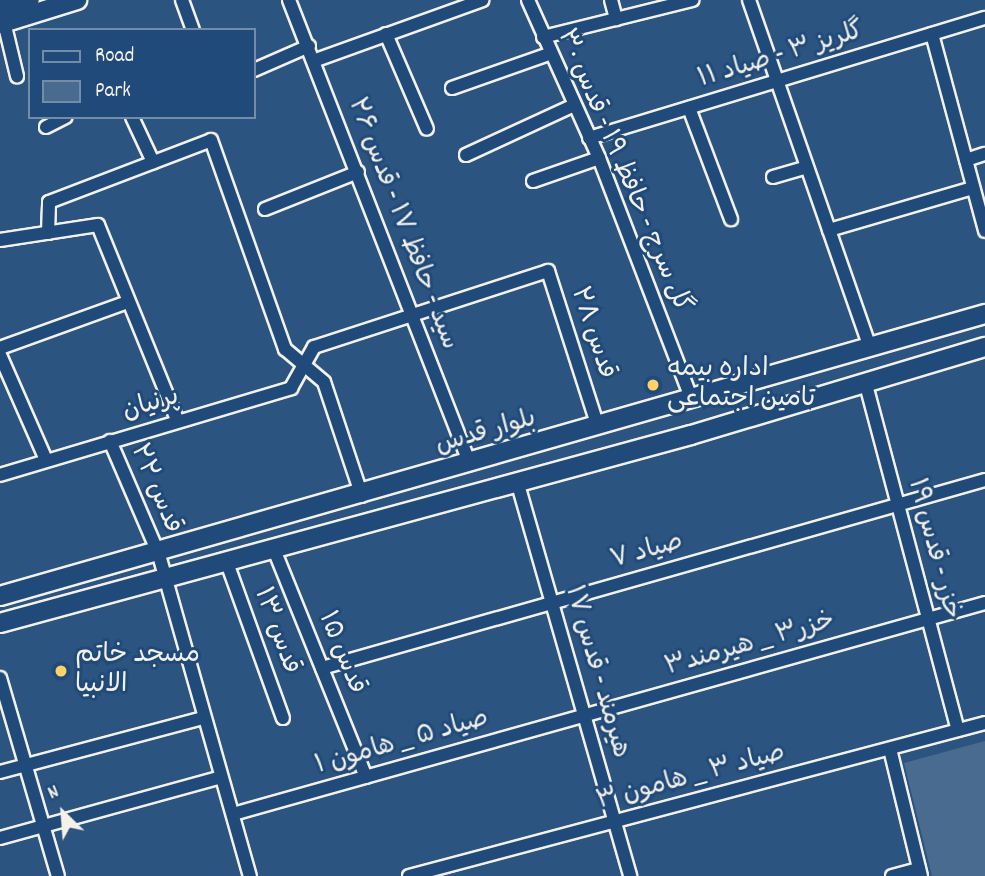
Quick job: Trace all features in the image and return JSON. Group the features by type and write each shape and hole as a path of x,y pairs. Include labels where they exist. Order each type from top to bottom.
{"main road":[{"path":"1,18 30,0"},
{"path":"1,18 77,0"},
{"name":"بلوار قدس","path":"0,596 159,555 985,314"},
{"name":"بلوار قدس","path":"0,623 517,481 985,347"}],"street":[{"path":"182,0 192,28"},
{"name":"سید - حافظ ۱۷ - قدس ۲۶","path":"289,0 316,60 411,317 470,464"},
{"path":"316,60 483,0"},
{"name":"گل سرج - حافظ ۱۹ - قدس ۳۰","path":"528,0 549,54 599,158 692,400"},
{"path":"611,0 616,19"},
{"path":"543,37 693,0"},
{"path":"749,0 870,348"},
{"path":"1,18 17,76"},
{"name":"گلریز ۳ - صیاد ۱۱","path":"589,138 985,18"},
{"path":"386,34 427,129"},
{"path":"932,34 985,231"},
{"path":"256,69 309,46"},
{"path":"452,88 549,54"},
{"path":"466,155 574,105"},
{"path":"689,108 731,219"},
{"path":"46,127 62,119"},
{"path":"133,119 153,162"},
{"path":"48,233 49,202 211,140 285,349 324,382 362,496"},
{"path":"966,160 985,154"},
{"path":"533,180 599,158"},
{"path":"773,177 807,167"},
{"path":"265,209 358,172"},
{"path":"829,230 974,188"},
{"path":"0,240 98,225 177,420"},
{"name":"قدس ۲۸","path":"411,317 548,271 598,427"},
{"path":"0,348 128,302"},
{"name":"پرنیان","path":"0,475 291,388 306,368 314,346 411,317"},
{"path":"0,355 46,460"},
{"name":"خزر - قدس ۱۹","path":"865,381 958,730"},
{"name":"قدس ۲۲","path":"110,440 159,555 203,718 250,876"},
{"name":"صیاد ۷","path":"322,668 985,480"},
{"name":"هیرمند - قدس ۱۷","path":"517,481 630,876"},
{"name":"قدس ۱۵","path":"272,547 366,777"},
{"name":"قدس ۱۳","path":"226,560 283,719"},
{"path":"928,618 985,603"},
{"name":"خزر۳ _ هیرمند۳","path":"584,715 928,618"},
{"path":"0,678 58,876"},
{"name":"صیاد ۵ _ هامون ۱","path":"233,814 584,715"},
{"path":"0,772 203,718"},
{"name":"صیاد ۳ _ هامون ۳","path":"408,876 985,723"},
{"path":"890,749 920,873 892,876"},
{"path":"0,838 221,777"}],"green space":[{"path":"985,741 985,876 932,876 904,763"}],"place":[{"name":"اداره بیمه تامین اجتماعی","path":"653,385"},
{"name":"مسجد خاتم الانبیا","path":"61,671"}]}
